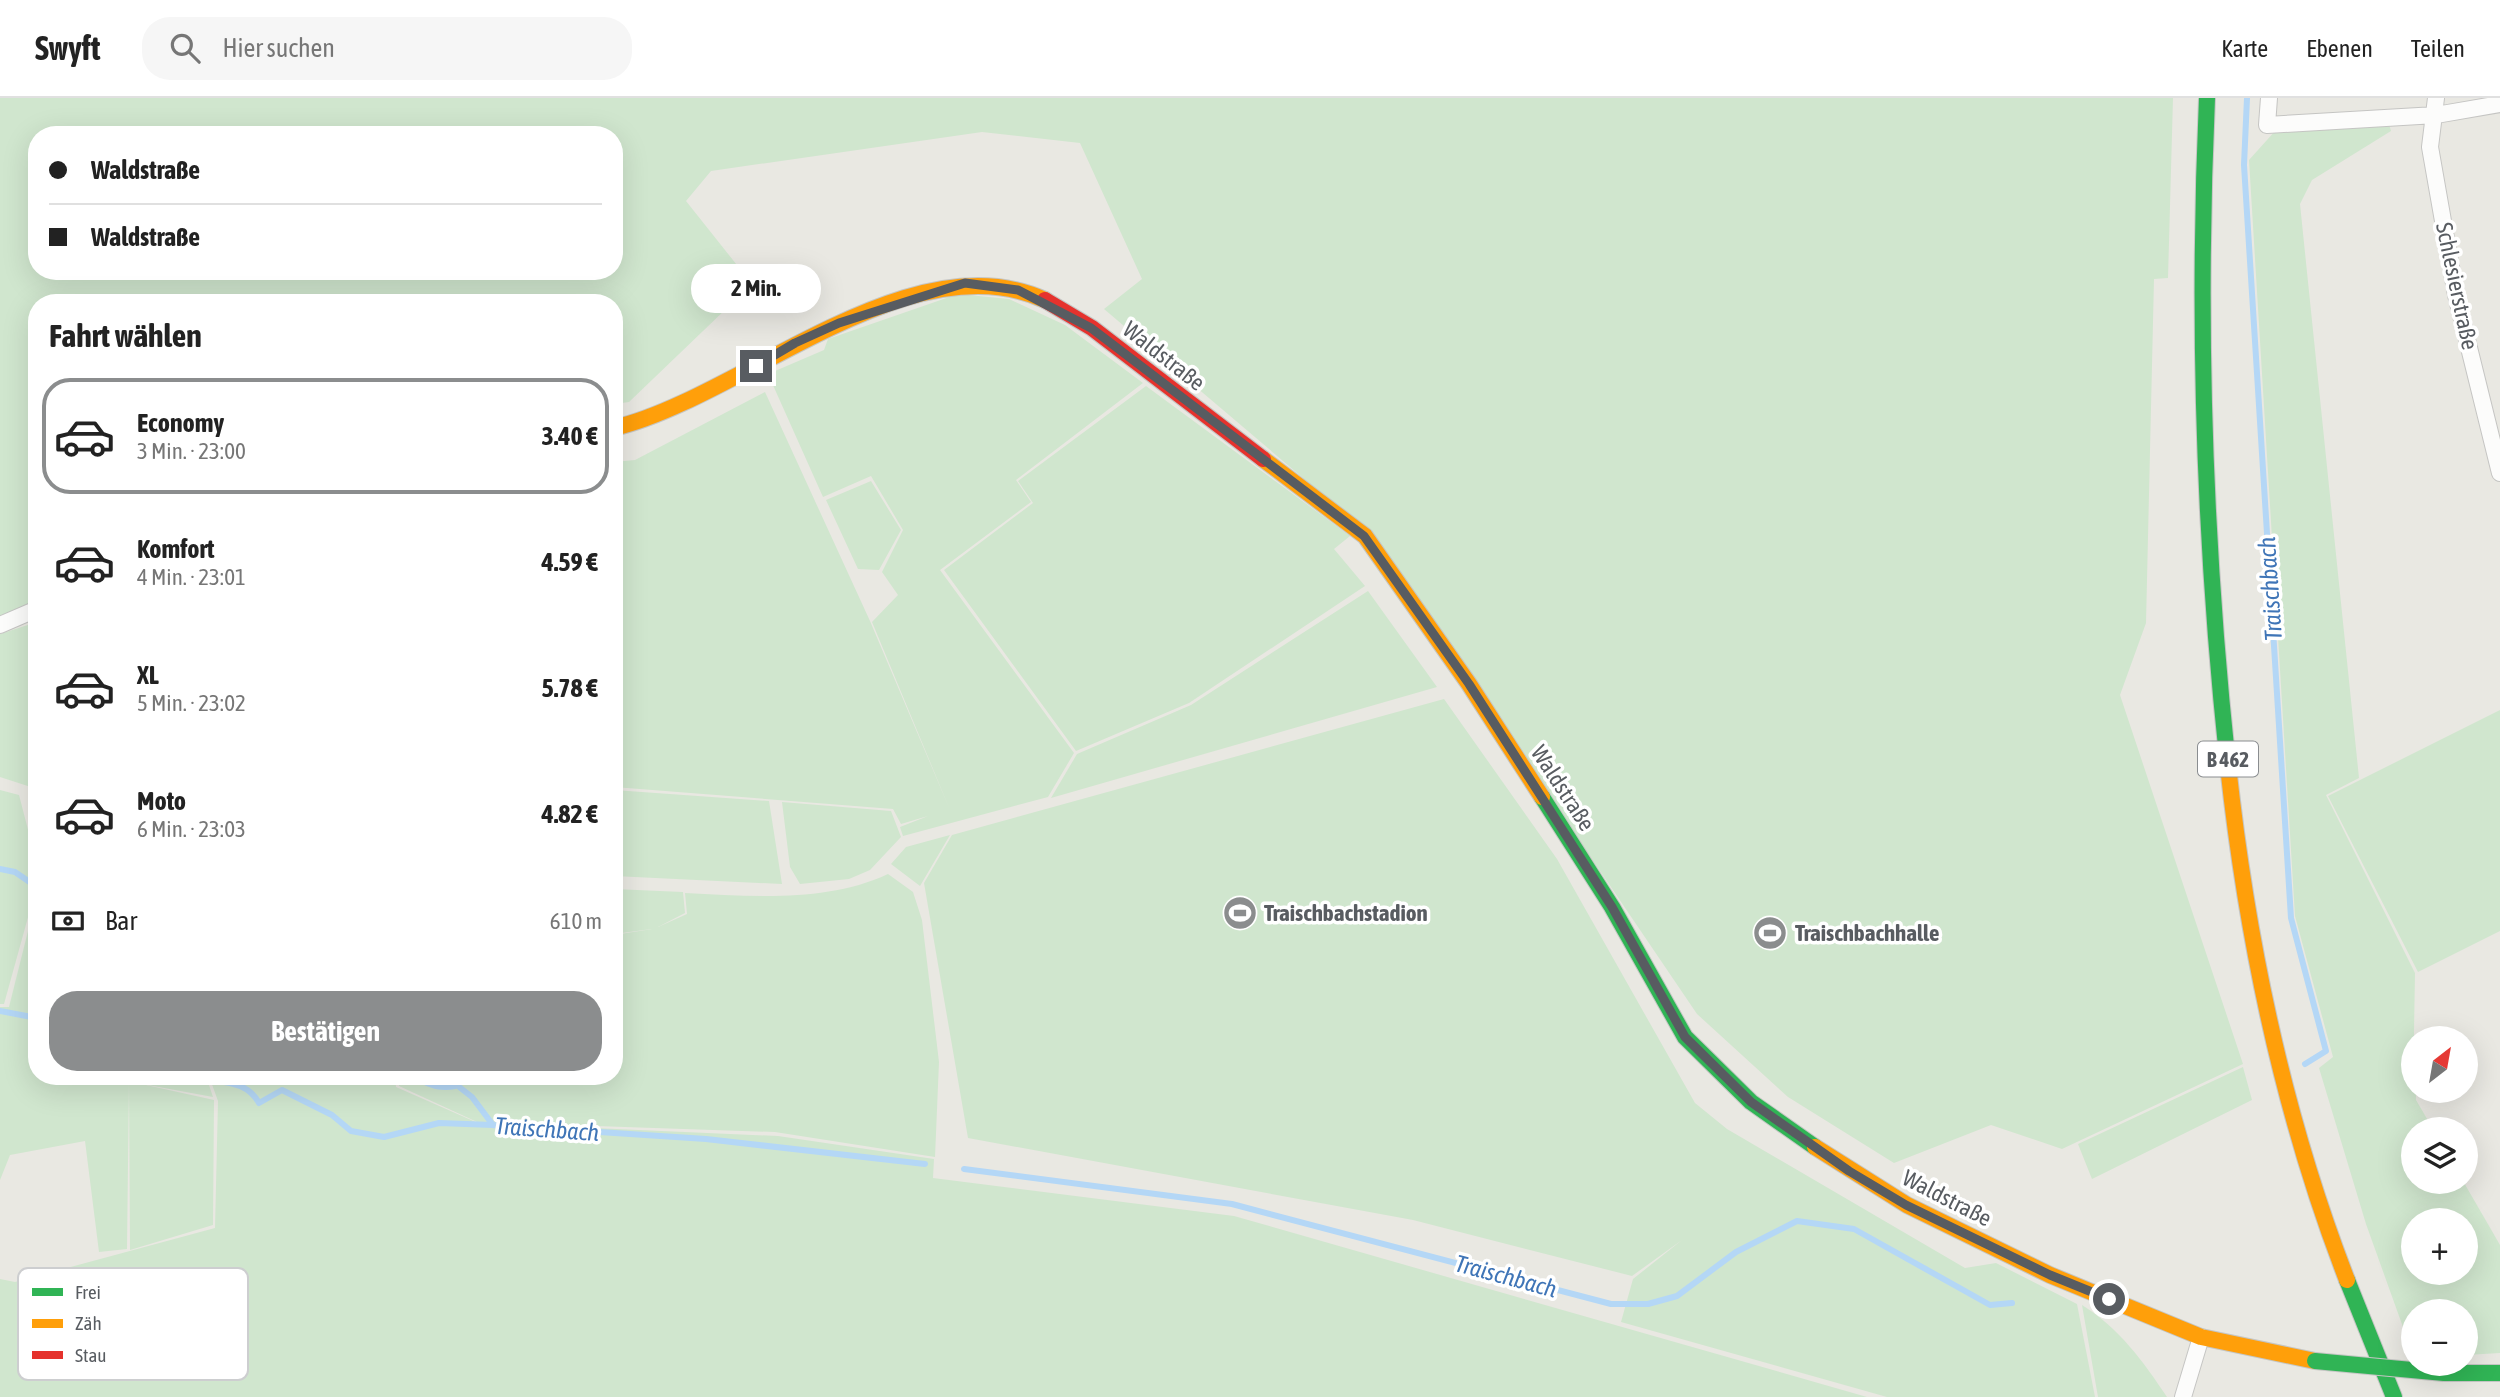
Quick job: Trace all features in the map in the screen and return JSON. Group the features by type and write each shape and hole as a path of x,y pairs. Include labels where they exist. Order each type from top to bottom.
{"street":[{"name":"B 462","path":"2207,98 2202,183 2202,413 2213,616 2235,828 2260,978 2297,1125 2333,1246 2393,1397"},
{"path":"2269,98 2267,125 2436,115 2500,104"},
{"name":"Schlesierstraße","path":"2436,98 2430,147 2451,268 2500,473"},
{"name":"Waldstraße","path":"623,425 685,405 795,343 839,323 917,296 965,283 1018,290 1057,308 1091,328 1364,536 1469,684 1612,907 1685,1037 1751,1102 1849,1171 1906,1205 2050,1275 2201,1337 2315,1361 2444,1373 2500,1373"},
{"path":"0,625 28,614"},
{"path":"2183,1397 2201,1337"}],"green space":[{"path":"0,98 2173,98 2168,278 2154,279 2146,623 2120,695 2243,1064 2062,1149 1991,1125 1894,1163 1788,1097 1697,1014 1375,539 1104,309 1142,279 1080,143 982,132 711,171 686,201 752,284 629,402 623,403 623,294 28,294 28,606 0,616"},
{"path":"2389,124 2391,131 2312,180 2300,204 2359,778 2326,795 2415,973 2414,1026 2401,1026 2401,1103 2418,1103 2426,1117 2401,1117 2401,1194 2471,1194 2500,1245 2500,1353 2478,1354 2478,1299 2401,1299 2401,1322 2366,1224 2319,1068 2333,1057 2295,916 2249,160 2276,130"},
{"path":"958,294 1009,299 1065,325 1143,383 1016,480 1031,502 940,570 1074,753 1048,797 903,836 900,827 928,816 901,824 893,809 623,788 623,461 635,460 765,392 870,621 950,810 872,622 898,595 882,572 903,530 871,476 823,497 768,374 824,350 828,339"},
{"path":"1146,386 1350,536 1334,549 1365,586 1189,703 1076,751 944,570 1033,503 1018,481"},
{"path":"871,481 901,530 879,570 858,569 826,500"},
{"path":"1368,591 1437,687 1051,798 1077,754 1191,705"},
{"path":"28,625 28,786 0,777 0,634"},
{"path":"1444,699 1557,859 1695,1103 1727,1129 1965,1268 1996,1263 2077,1304 2095,1397 1887,1397 1621,1322 1633,1279 1682,1240 1632,1276 1413,1220 968,1138 924,883 952,835"},
{"path":"2500,710 2500,931 2418,972 2328,796"},
{"path":"0,790 19,795 28,830 28,917 4,1004 0,1004"},
{"path":"623,791 769,801 782,884 623,876"},
{"path":"782,802 891,811 901,837 870,870 849,879 800,884 790,867"},
{"path":"950,835 920,886 891,864 906,847"},
{"path":"888,874 913,892 922,920 939,1062 935,1157 775,1132 477,1122 399,1086 623,1085 623,934 652,929 623,933 623,889 683,892 685,913 658,927 687,914 685,893 788,896 840,890"},
{"path":"28,931 28,1085 129,1085 127,1249 99,1252 85,1141 10,1155 0,1180 0,1007 9,1007"},
{"path":"2243,1067 2252,1100 2092,1179 2078,1144"},
{"path":"129,1085 146,1085 214,1100 213,1225 130,1250"},
{"path":"148,1085 209,1085 213,1097"},
{"path":"212,1085 396,1085 478,1123 778,1136 934,1159 933,1178 1234,1216 1867,1397 0,1397 0,1279 18,1281 18,1380 248,1380 248,1268 67,1268 215,1228 218,1101"},
{"path":"2082,1305 2108,1324 2129,1346 2167,1397 2098,1397"}],"water":[{"path":"426,1085 458,1086 451,1090"}],"waterway":[{"name":"Traischbach","path":"2247,98 2244,165 2291,918 2326,1051 2305,1064"},
{"name":"Traischbach","path":"0,869 15,872 28,881"},
{"path":"0,1011 28,1016"},
{"name":"Traischbach","path":"236,1085 246,1089 259,1103 282,1090 332,1115 351,1131 384,1137 439,1123 493,1125 706,1139 925,1164"},
{"path":"458,1086 472,1097 493,1125"},
{"name":"Traischbach","path":"964,1169 1232,1204 1611,1304 1648,1304 1677,1296 1736,1252 1797,1221 1854,1229 1990,1305 2012,1303"}],"traffic: fast":[{"path":"2207,98 2203,265 2205,432 2213,599 2228,766"},
{"path":"1542,797 1612,907 1685,1037 1751,1102 1815,1147"},
{"path":"2347,1280 2394,1397"},
{"path":"2315,1361 2401,1369"},
{"path":"2478,1373 2500,1373"}],"traffic: slow":[{"path":"623,425 663,411 716,387 826,330 883,305 939,290 993,286 1045,300"},
{"path":"1263,459 1365,536 1469,684 1542,797"},
{"path":"2228,766 2246,897 2271,1027 2304,1155 2347,1280"},
{"path":"1815,1147 1907,1205 2050,1275 2201,1337 2315,1361"}],"traffic: jam":[{"path":"1045,300 1092,328 1263,459"}],"place":[{"name":"Traischbachstadion","path":"1240,913"},
{"name":"Traischbachhalle","path":"1770,933"}],"route":[{"path":"756,366 795,343 839,323 917,296 965,283 1018,290 1091,328 1364,536 1469,684 1612,907 1654,987 1685,1037 1751,1102 1849,1171 1906,1205 2050,1275 2109,1299"}]}
